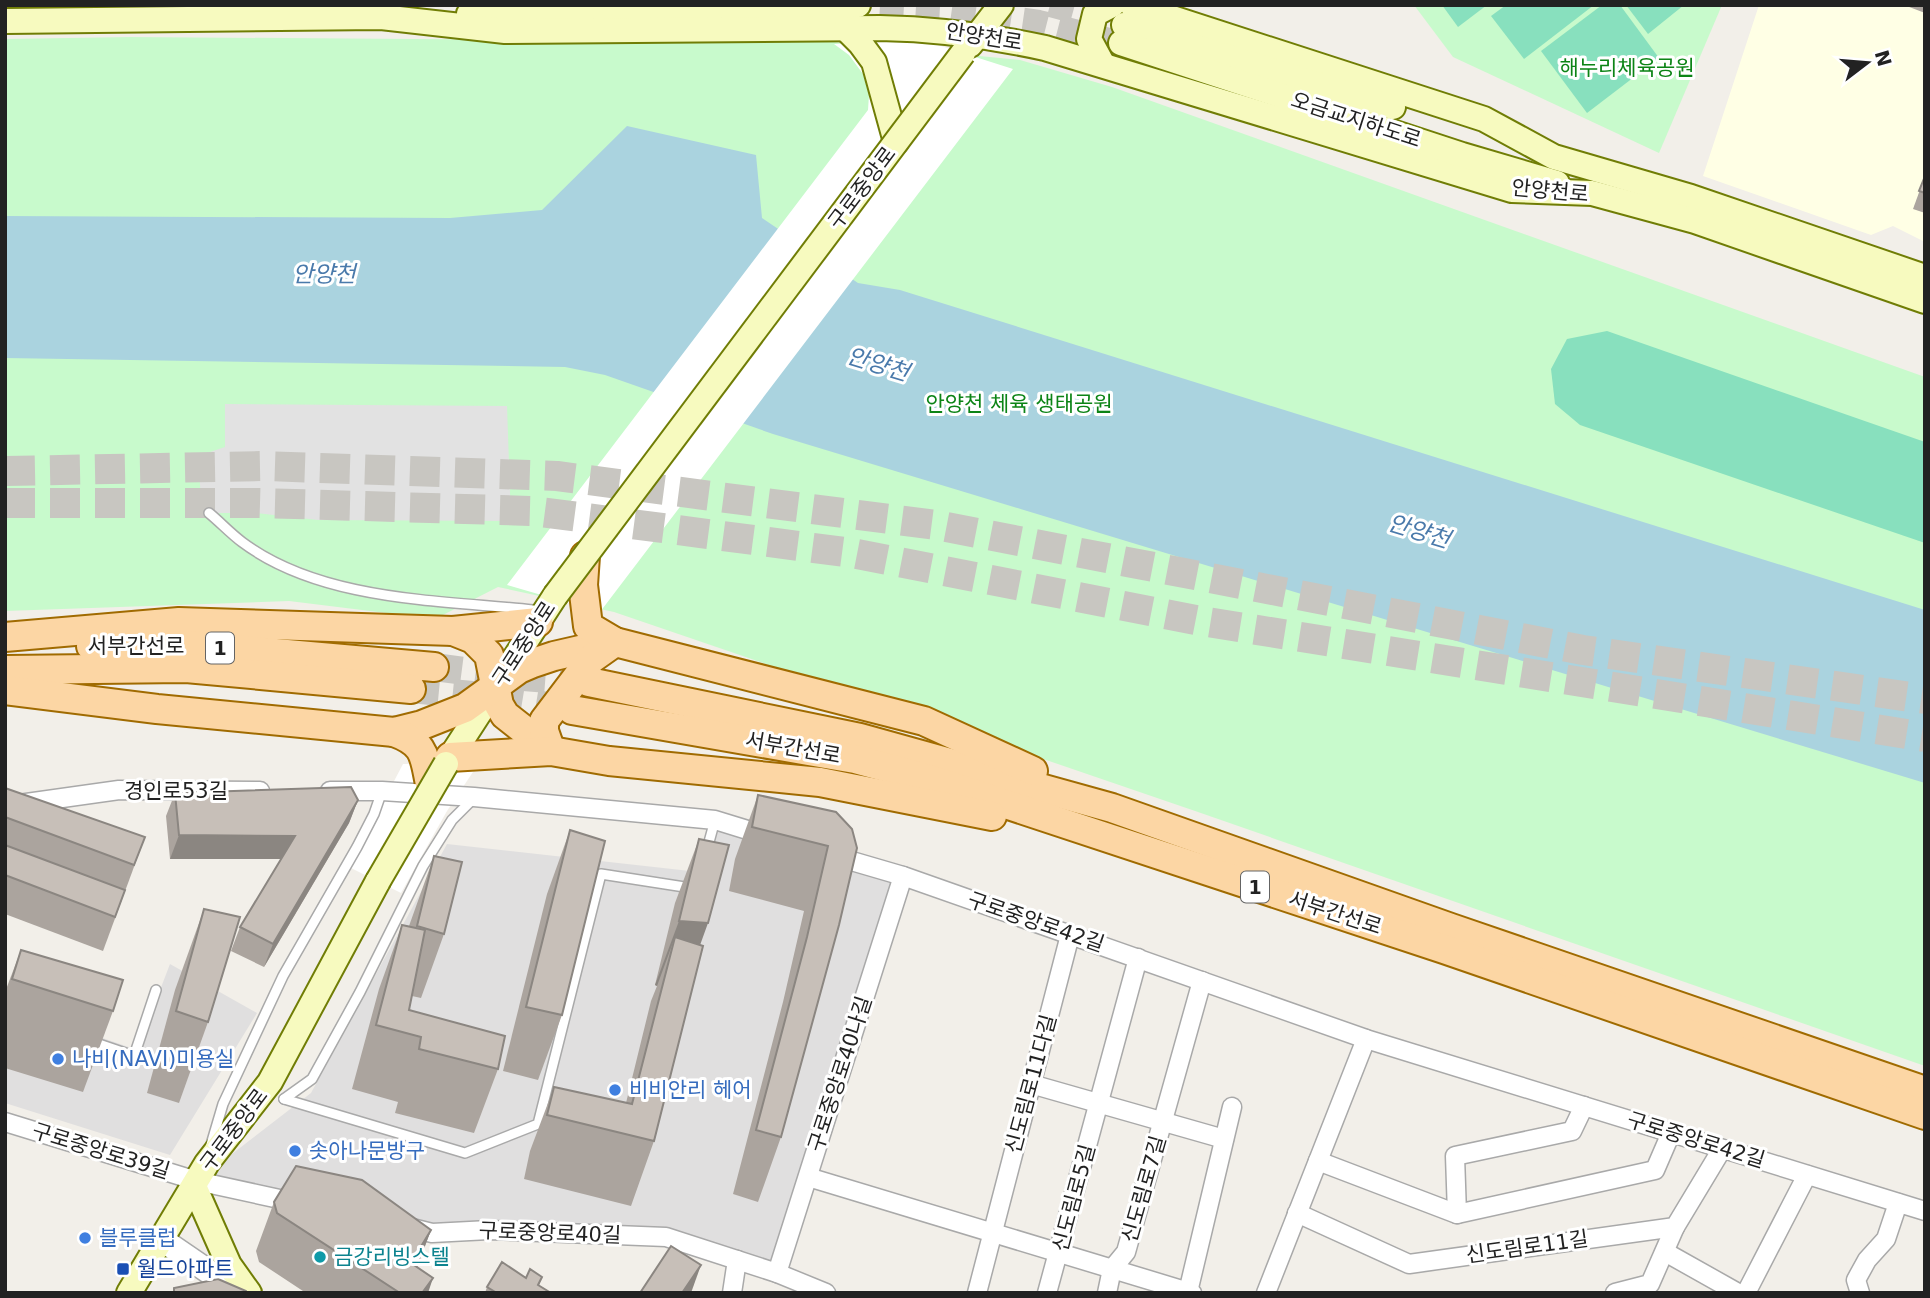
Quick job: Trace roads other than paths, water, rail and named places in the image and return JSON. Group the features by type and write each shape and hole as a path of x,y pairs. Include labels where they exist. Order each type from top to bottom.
{"main road":[{"path":"381,17 858,5"},
{"path":"880,28 898,17 906,5"},
{"name":"구로중앙로","path":"129,1293 199,1177 270,1083 378,881 431,789 546,610 1001,5"},
{"path":"1103,65 1089,39 1095,14 1122,20"},
{"name":"안양천로","path":"5,21 381,17 505,31 853,36 880,28 979,34 1045,48 1512,190 1592,192 1695,221 1925,301"},
{"name":"안양천로","path":"1122,20 1484,119 1555,157 1691,197 1925,277"},
{"name":"오금교지하도로","path":"1122,20 1462,155 1592,192"},
{"path":"853,36 874,62 896,142"},
{"path":"585,556 583,585 586,617 589,625 615,642 924,721 1112,807"},
{"path":"5,637 179,622 453,631 546,610"},
{"path":"453,631 473,639 489,655 499,705 505,715 551,751"},
{"path":"394,732 409,721 456,646 458,639 453,631"},
{"path":"394,732 465,708 519,669 533,663 615,642"},
{"path":"551,751 544,731 544,721 591,659 615,642"},
{"name":"서부간선로","path":"5,648 187,645 434,667"},
{"name":"서부간선로","path":"5,670 186,667 411,690"},
{"name":"서부간선로","path":"589,682 860,738 1112,807 1451,928 1925,1091"},
{"path":"5,690 158,709 394,732 413,739 421,748 431,789"},
{"name":"서부간선로","path":"572,710 855,759 933,780 1444,949 1925,1115"},
{"path":"448,761 551,751 609,761 820,782 1109,838"},
{"path":"199,1177 229,1265 248,1293"}],"street":[{"name":"경인로53길","path":"5,806 119,790 271,791"},
{"path":"313,791 382,791 474,797 715,820 790,843"},
{"name":"구로중앙로42길","path":"815,850 903,876 1366,1039 1925,1211"},
{"name":"구로중앙로40나길","path":"777,1273 903,876"},
{"name":"신도림로11다길","path":"977,1293 1070,934"},
{"name":"신도림로5길","path":"1047,1293 1138,958"},
{"name":"신도림로7길","path":"1107,1293 1112,1269 1126,1252 1202,981"},
{"path":"1266,1293 1366,1039"},
{"path":"1031,1084 1162,1122"},
{"path":"1457,1214 1455,1156 1572,1131 1584,1106"},
{"path":"808,1177 1181,1291 1232,1107"},
{"name":"구로중앙로39길","path":"5,1122 199,1177"},
{"name":"신도림로7길","path":"1162,1122 1224,1139"},
{"name":"신도림로11길","path":"1318,1161 1457,1214 1655,1170 1671,1133"},
{"path":"1615,1293 1650,1284 1675,1227 1722,1149"},
{"path":"1746,1293 1807,1175"},
{"path":"199,1177 314,1207"},
{"path":"1860,1293 1856,1280 1867,1260 1885,1239 1898,1203"},
{"name":"신도림로11길","path":"1297,1213 1409,1264 1675,1227"},
{"name":"구로중앙로40길","path":"393,1224 432,1233 489,1230 666,1237 777,1273 826,1293"},
{"path":"161,1239 240,1293"},
{"path":"1665,1252 1738,1293"},
{"path":"732,1293 737,1260"}],"lane":[{"path":"209,513 242,542 291,570 352,591 546,610"},
{"path":"199,1177 223,1104 272,999 357,847 382,791"},
{"path":"474,797 452,820 423,866 360,992 312,1079 284,1098 465,1153 538,1124 601,874 696,888 699,877"},
{"path":"702,866 715,820"},
{"path":"85,1040 134,1056 156,989"}],"water":[{"name":"안양천","path":"627,126 756,155 762,218 858,283 900,290 1925,610 1925,783 773,434 605,375 565,367 5,358 5,216 450,218 542,210"}],"tunnel":[{"path":"880,5 948,9 1039,22 1121,43"},
{"path":"1050,5 1124,25"},
{"path":"5,471 264,466 557,476 936,525 1583,650 1925,699"},
{"path":"5,503 259,503 533,511 852,553 1201,621 1925,737"},
{"path":"434,667 589,682"},
{"path":"411,689 493,697 572,710"}],"place":[{"name":"나비(NAVI)미용실","path":"58,1059"},
{"name":"비비안리 헤어","path":"615,1090"},
{"name":"솟아나문방구","path":"295,1151"},
{"name":"블루클럽","path":"85,1238"},
{"name":"금강리빙스텔","path":"320,1257"},
{"name":"월드아파트","path":"123,1269"}],"park label":[{"name":"해누리체육공원","path":"1627,68"},
{"name":"안양천 체육 생태공원","path":"1019,404"}]}
